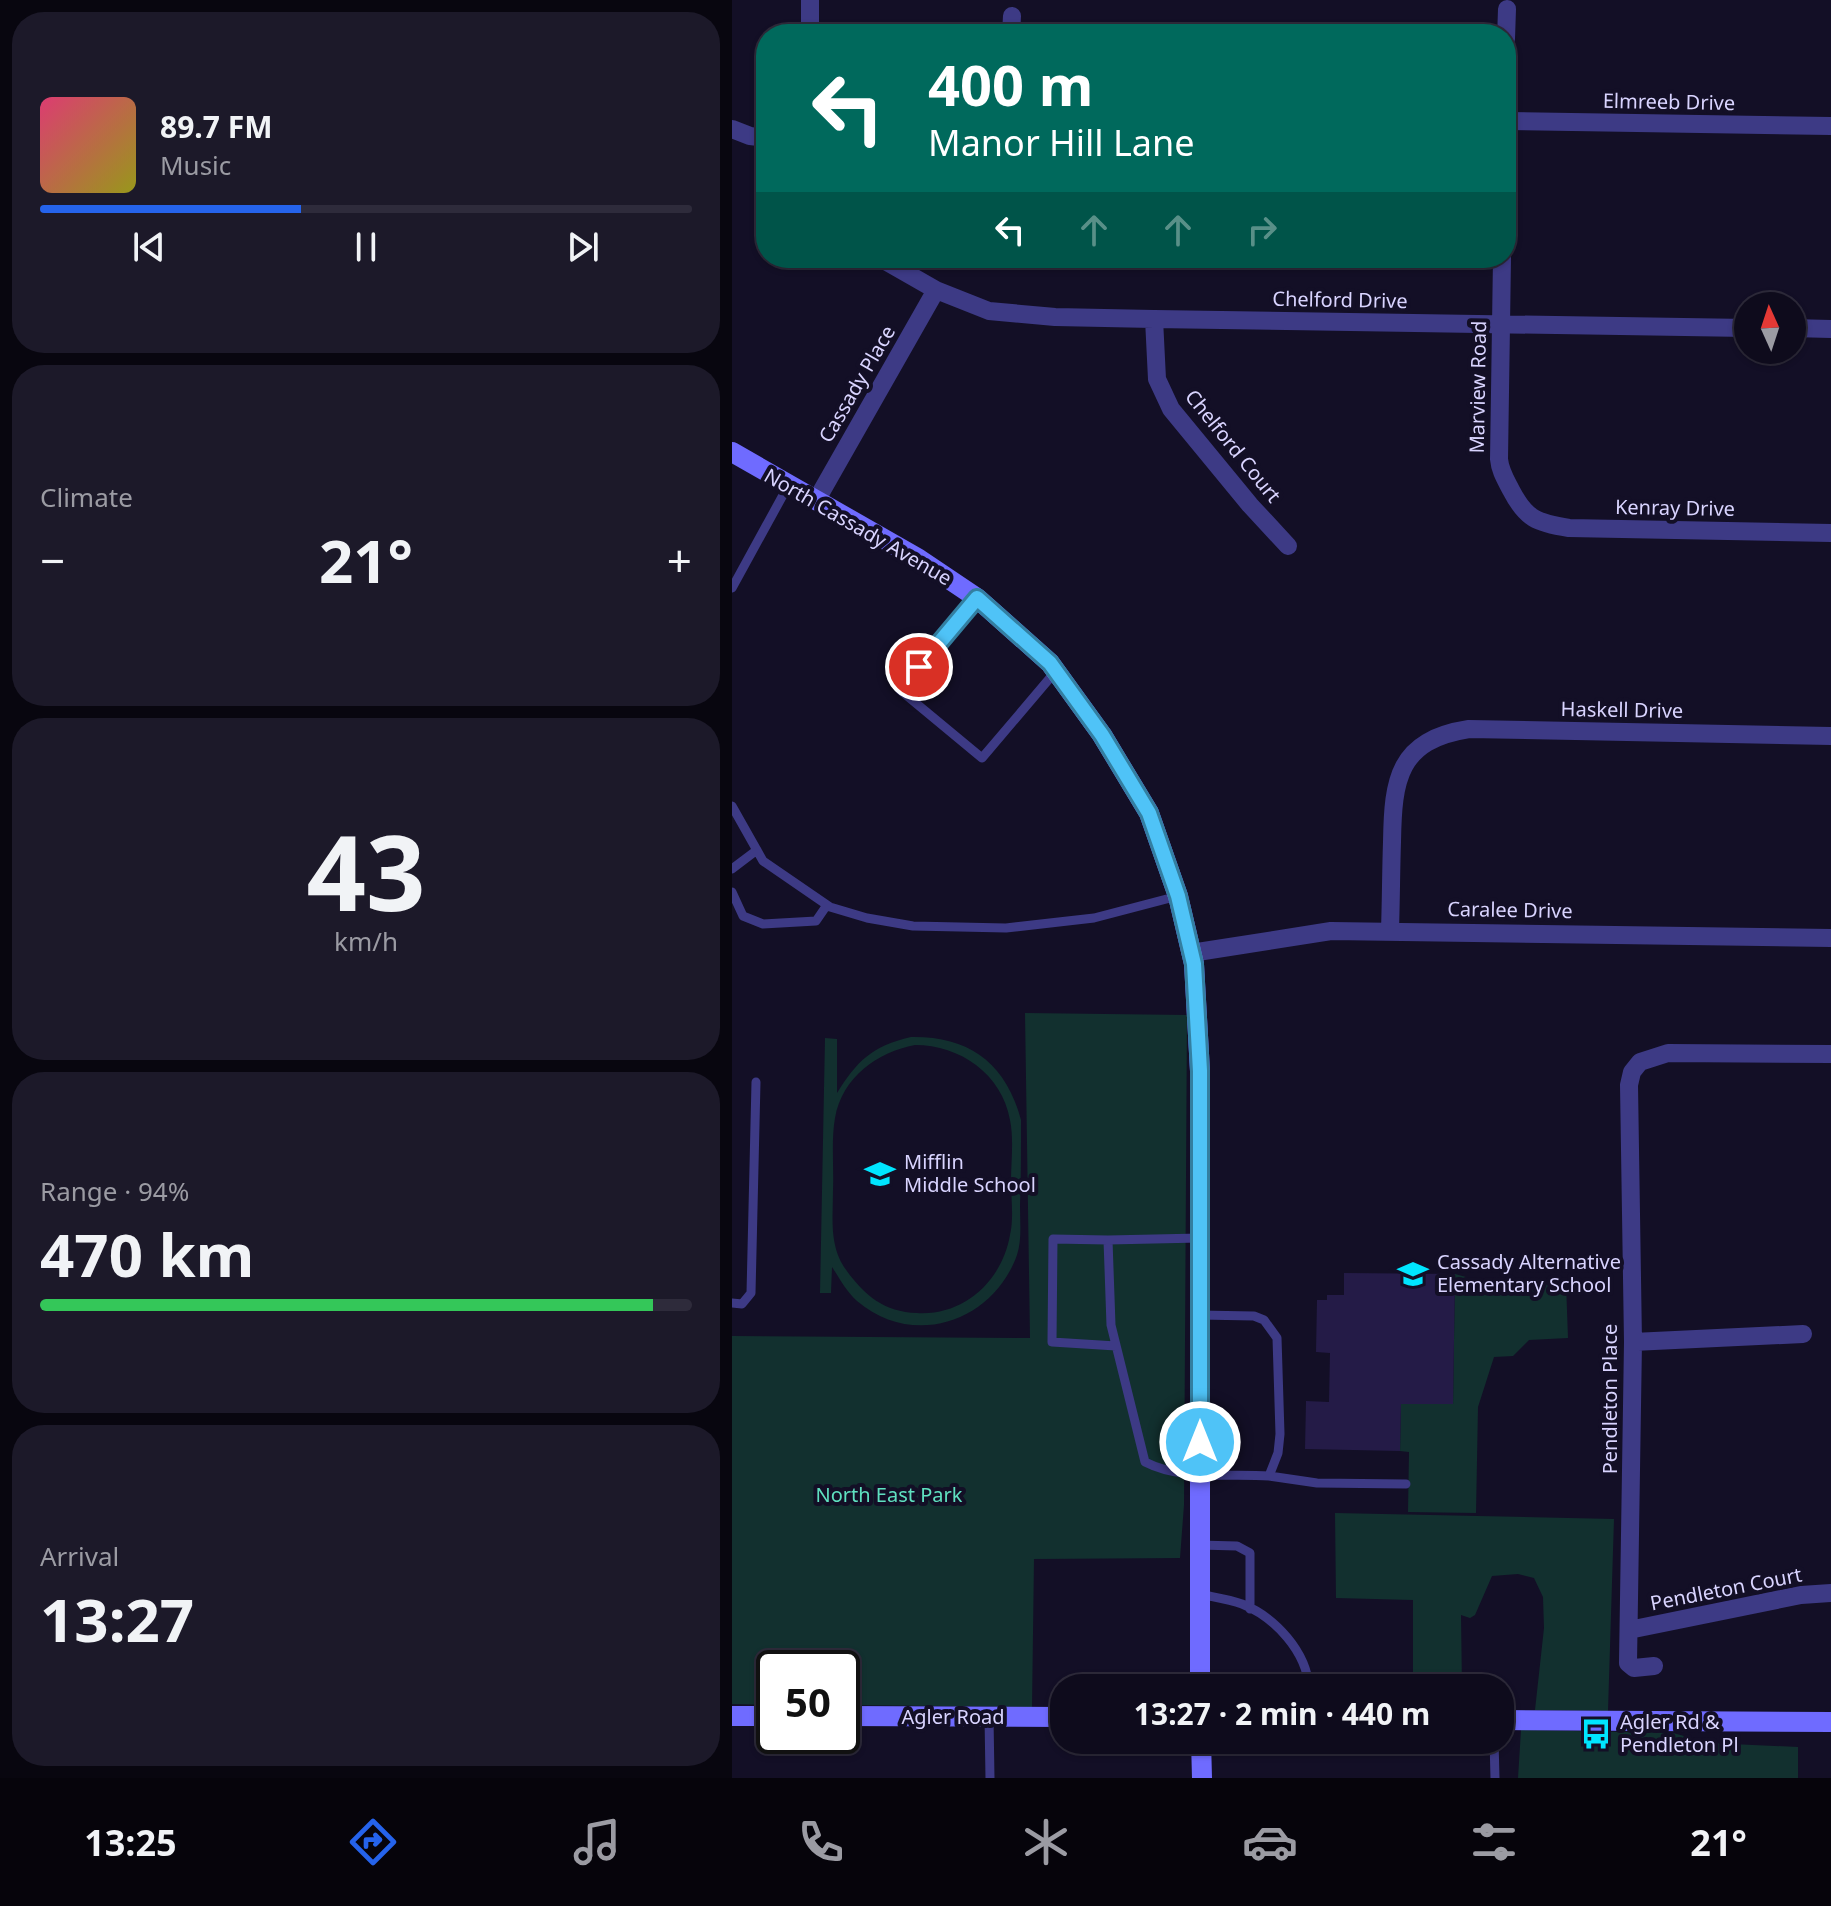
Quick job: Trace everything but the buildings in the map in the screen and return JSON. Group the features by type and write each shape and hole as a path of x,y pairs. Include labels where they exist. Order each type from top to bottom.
{"main road":[{"name":"North Cassady Avenue","path":"732,452 919,559 977,598 1050,663 1102,735 1149,813 1178,896 1194,964 1200,1071 1200,1674"},
{"path":"732,1716 756,1716"},
{"name":"Agler Road","path":"860,1716 1050,1717"},
{"path":"1514,1720 1831,1722"},
{"path":"1201,1754 1202,1778"}],"street":[{"path":"810,0 810,24"},
{"path":"1506,24 1507,9"},
{"name":"Elmreeb Drive","path":"1516,121 1831,126"},
{"path":"732,129 756,137"},
{"name":"Chelford Drive","path":"898,268 936,290 989,311 1055,317 1734,328"},
{"name":"Marview Road","path":"1502,268 1499,459 1500,468 1522,511"},
{"name":"Cassady Place","path":"816,501 936,290"},
{"name":"Chelford Court","path":"1154,319 1157,379 1171,409 1288,546"},
{"path":"1806,328 1831,329"},
{"name":"Kenray Drive","path":"1522,511 1543,524 1569,528 1831,533"},
{"name":"Haskell Drive","path":"1390,930 1393,800 1400,772 1417,749 1441,733 1469,729 1831,736"},
{"name":"Caralee Drive","path":"1191,953 1331,931 1831,938"},
{"name":"Pendleton Place","path":"1654,1666 1634,1668 1628,1663 1633,1342 1629,1085 1632,1072 1640,1062 1668,1053 1831,1054"},
{"path":"1633,1342 1803,1334"},
{"name":"Pendleton Court","path":"1629,1630 1801,1595 1831,1593"}],"lane":[{"path":"732,588 788,486"},
{"path":"977,598 900,690 982,758 1055,672"},
{"path":"732,806 763,861 827,905 867,918 913,926 1006,928 1094,918 1178,896"},
{"path":"732,869 757,850"},
{"path":"732,892 743,916 763,924 816,921 827,905"},
{"path":"732,1303 742,1304 751,1293 756,1082"},
{"path":"1116,1346 1052,1342 1053,1239 1200,1238"},
{"path":"1108,1240 1111,1325 1145,1462 1161,1470 1200,1474 1269,1476 1317,1483 1406,1484"},
{"path":"1199,1315 1254,1316 1264,1320 1277,1338 1280,1434 1278,1453 1269,1476"},
{"path":"1199,1545 1237,1546 1250,1553 1250,1609"},
{"path":"1199,1594 1242,1604 1270,1621 1295,1647 1307,1674"},
{"path":"989,1717 990,1778"},
{"path":"1494,1754 1495,1778"}],"green space":[{"name":"North East Park","path":"1025,1013 1187,1015 1184,1505 1180,1558 1034,1559 1032,1707 860,1705 860,1650 756,1650 756,1705 732,1704 732,1336 1030,1338"},
{"path":"911,1037 932,1038 967,1048 982,1057 1006,1083 1021,1120 1020,1243 1017,1255 1006,1278 990,1297 971,1312 949,1321 926,1325 902,1323 879,1316 853,1297 832,1267 831,1293 820,1293 825,1038 837,1039 837,1093 867,1056","holes":["932,1046 948,1050 976,1065 998,1089 1005,1104 1012,1135 1012,1222 1006,1252 999,1267 978,1292 950,1309 917,1313 894,1309 875,1300 839,1258 833,1230 833,1136 835,1118 845,1090 864,1069 901,1048"]},
{"path":"1455,1274 1495,1285 1566,1283 1568,1338 1529,1340 1513,1356 1494,1357 1478,1407 1476,1513 1408,1512 1409,1452 1400,1451 1401,1404 1453,1404"},
{"path":"1335,1513 1614,1519 1608,1711 1535,1710 1544,1628 1543,1597 1534,1578 1518,1574 1492,1576 1475,1615 1470,1618 1461,1615 1462,1674 1413,1674 1413,1600 1336,1598"},
{"path":"1521,1730 1673,1733 1710,1743 1798,1747 1798,1778 1518,1778"}],"place":[{"name":"Mifflin Middle School","path":"880,1174"},
{"name":"Cassady Alternative Elementary School","path":"1413,1274"},
{"name":"Agler Rd & Pendleton Pl","path":"1596,1734"}],"route":[{"path":"919,667 977,598 1050,663 1102,735 1149,813 1178,896 1194,964 1200,1071 1200,1442"}]}
